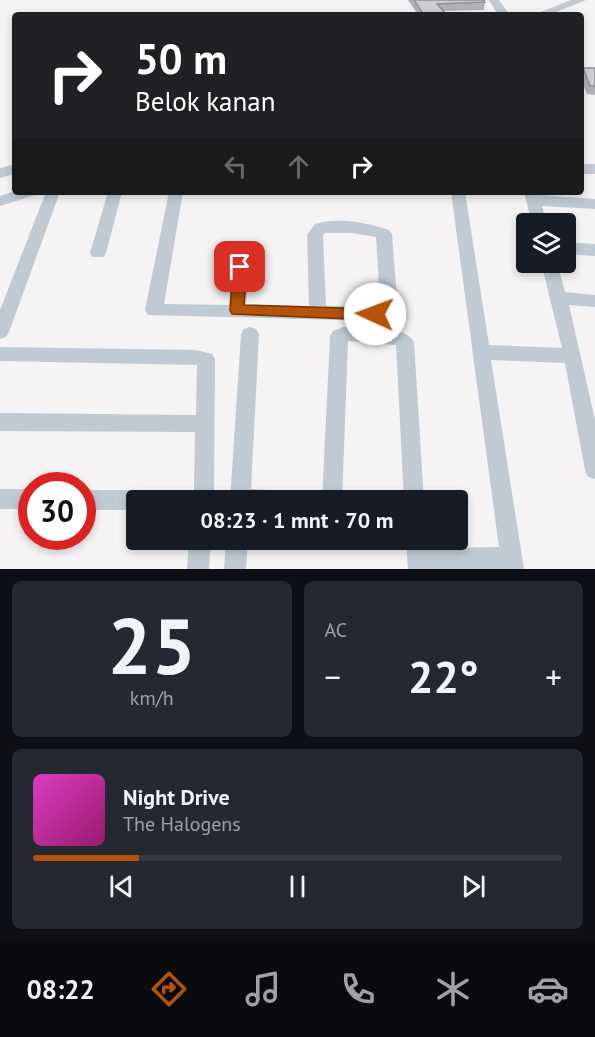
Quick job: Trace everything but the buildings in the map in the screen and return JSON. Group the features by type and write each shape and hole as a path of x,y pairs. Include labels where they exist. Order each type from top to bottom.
{"street":[{"path":"547,12 581,0"},
{"path":"0,201 20,195"},
{"path":"0,332 51,195"},
{"path":"98,253 114,195"},
{"path":"175,195 154,310 375,314 381,311 389,301 384,234 357,228 320,228 315,235 318,312"},
{"path":"418,556 512,563 458,195"},
{"path":"537,213 532,196 595,204"},
{"path":"237,310 242,245"},
{"path":"576,249 595,250"},
{"path":"552,273 590,420 595,470"},
{"path":"558,298 595,301"},
{"path":"241,490 250,334"},
{"path":"332,490 339,336 343,334 398,337 405,342 413,490"},
{"path":"482,352 573,356"},
{"path":"0,354 206,359 204,490"},
{"path":"0,422 204,424"},
{"path":"0,499 18,499"},
{"path":"96,500 126,500"},
{"path":"198,569 199,550"},
{"path":"235,569 236,550"}],"route":[{"path":"240,267 237,310 375,314"}]}
